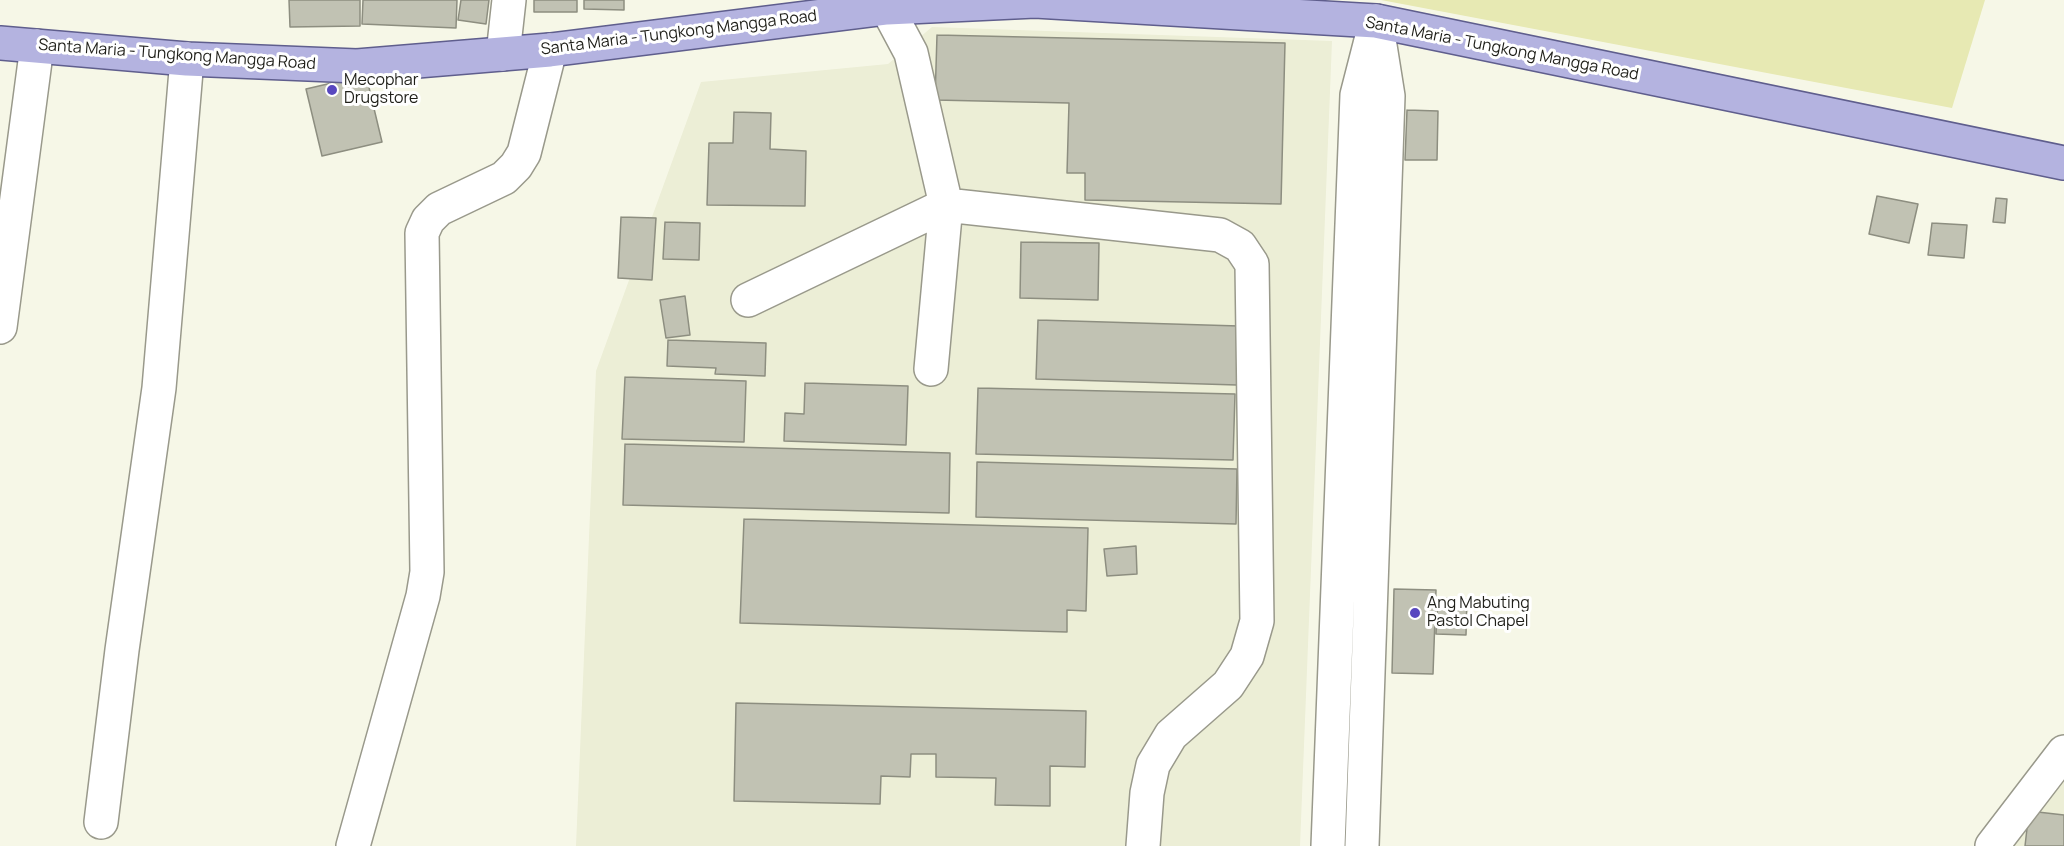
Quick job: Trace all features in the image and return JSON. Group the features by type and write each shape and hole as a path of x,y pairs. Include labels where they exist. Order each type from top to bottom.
{"main road":[{"name":"Santa Maria - Tungkong Mangga Road","path":"0,43 187,59 357,66 550,50 887,8 1035,1 1376,21 2064,163"}],"street":[{"path":"503,54 509,0"},
{"path":"887,8 911,52 946,205 931,369"},
{"path":"1328,846 1357,95 1376,21"},
{"path":"1362,846 1388,96 1376,21"},
{"path":"0,327 37,46"},
{"path":"353,846 423,596 427,572 422,232 428,220 439,209 504,178 516,166 524,153 550,50"},
{"path":"101,822 122,650 159,387 187,59"},
{"path":"748,300 946,205 1220,235 1240,246 1252,264 1257,621 1247,656 1227,686 1171,735 1153,765 1147,793 1143,846"},
{"path":"1992,846 2064,753"}],"shaded area":[{"path":"932,27 1332,41 1300,846 576,846 596,371 701,82 888,64"},
{"path":"2064,780 2064,846 2012,846"}],"green space":[{"path":"1381,0 1985,0 1952,108"}],"building":[{"path":"289,0 360,0 360,26 290,27"},
{"path":"363,0 457,0 456,28 362,24"},
{"path":"461,0 489,0 486,24 458,20"},
{"path":"534,0 577,0 577,12 534,12"},
{"path":"584,0 624,0 624,10 584,9"},
{"path":"937,35 1285,43 1281,204 1085,200 1085,173 1067,173 1069,103 935,100"},
{"path":"366,75 382,142 322,156 306,89"},
{"path":"1407,110 1438,111 1437,160 1405,160"},
{"path":"734,112 771,113 770,149 806,151 805,206 707,205 709,143 733,143"},
{"path":"1877,196 1918,204 1909,243 1869,234"},
{"path":"1996,198 2007,199 2005,223 1993,222"},
{"path":"621,217 656,218 652,280 618,278"},
{"path":"665,222 700,223 699,260 663,259"},
{"path":"1932,223 1967,225 1964,258 1928,255"},
{"path":"1021,242 1099,243 1098,300 1020,298"},
{"path":"685,296 690,335 666,338 660,300"},
{"path":"1038,320 1239,326 1237,385 1036,379"},
{"path":"668,340 766,343 765,376 715,374 716,368 667,366"},
{"path":"625,377 746,381 744,442 622,439"},
{"path":"805,383 908,386 906,445 784,441 785,413 804,414"},
{"path":"978,388 1235,394 1233,460 976,454"},
{"path":"625,444 950,453 949,513 623,505"},
{"path":"977,462 1237,469 1236,524 976,517"},
{"path":"744,519 1088,528 1086,611 1067,610 1067,632 740,623"},
{"path":"1136,546 1137,574 1107,576 1104,549"},
{"path":"1394,589 1436,590 1433,674 1392,673"},
{"path":"1438,598 1467,599 1466,635 1436,634"},
{"path":"736,703 1086,711 1085,767 1050,766 1050,806 995,805 996,778 936,777 936,754 911,754 910,777 881,776 880,804 734,801"},
{"path":"2029,811 2064,815 2064,846 2025,846"}],"place":[{"name":"Mecophar Drugstore","path":"332,90"},
{"name":"Ang Mabuting Pastol Chapel","path":"1415,613"}]}
